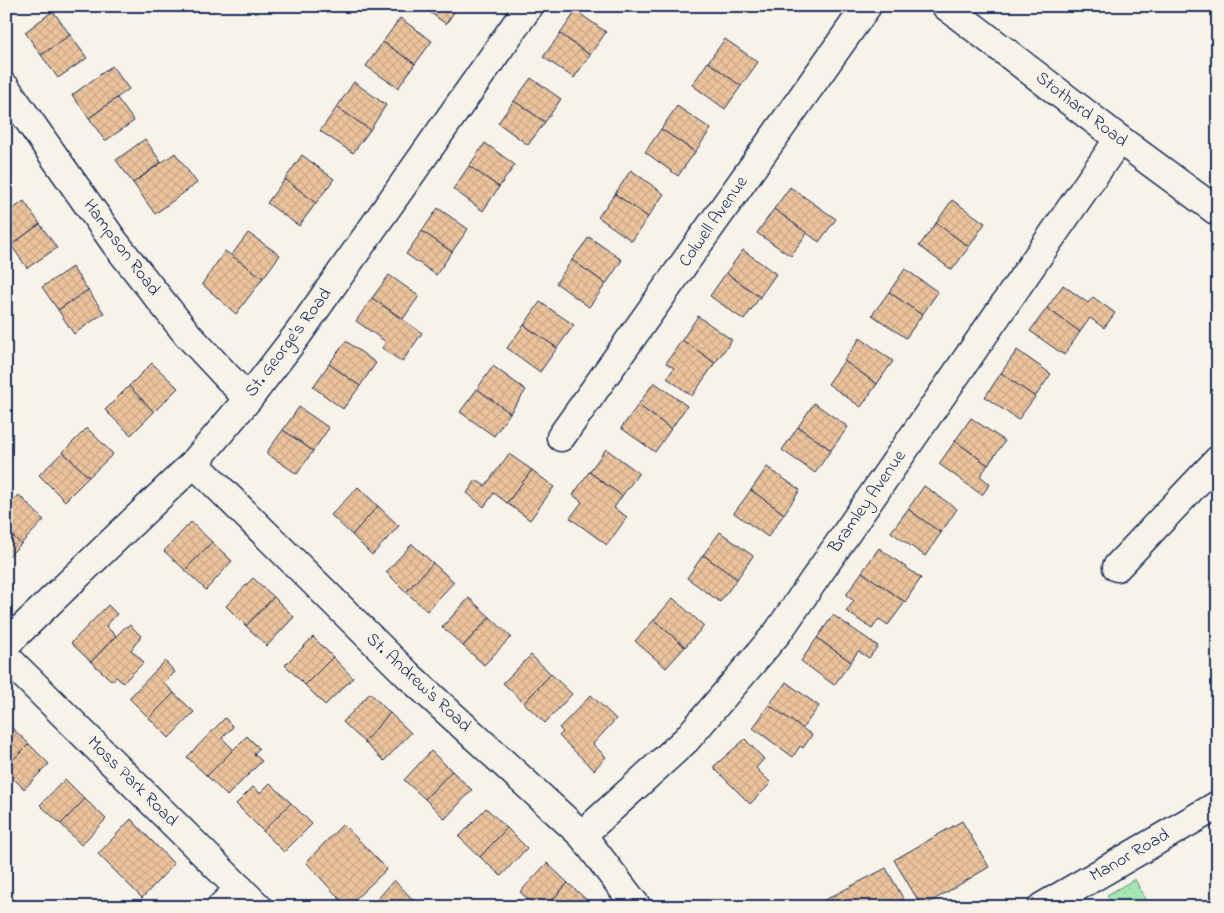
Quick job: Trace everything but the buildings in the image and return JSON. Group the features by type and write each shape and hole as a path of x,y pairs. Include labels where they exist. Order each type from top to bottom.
{"street":[{"name":"St. George's Road","path":"6,644 194,463 248,399 298,334 529,6"},
{"name":"Colwell Avenue","path":"561,437 867,6"},
{"name":"Stothard Road","path":"946,6 1119,140 1218,212"},
{"name":"Hampson Road","path":"6,88 115,243 188,335 248,399"},
{"name":"Bramley Avenue","path":"582,835 686,740 778,632 1119,140"},
{"path":"1117,567 1218,460"},
{"name":"St. Andrew's Road","path":"194,463 409,676 582,835 637,907"},
{"name":"Moss Park Road","path":"6,657 239,901"},
{"name":"Manor Road","path":"1042,907 1218,806"}],"green space":[{"path":"1135,879 1149,907 1113,907 1107,895"}]}
